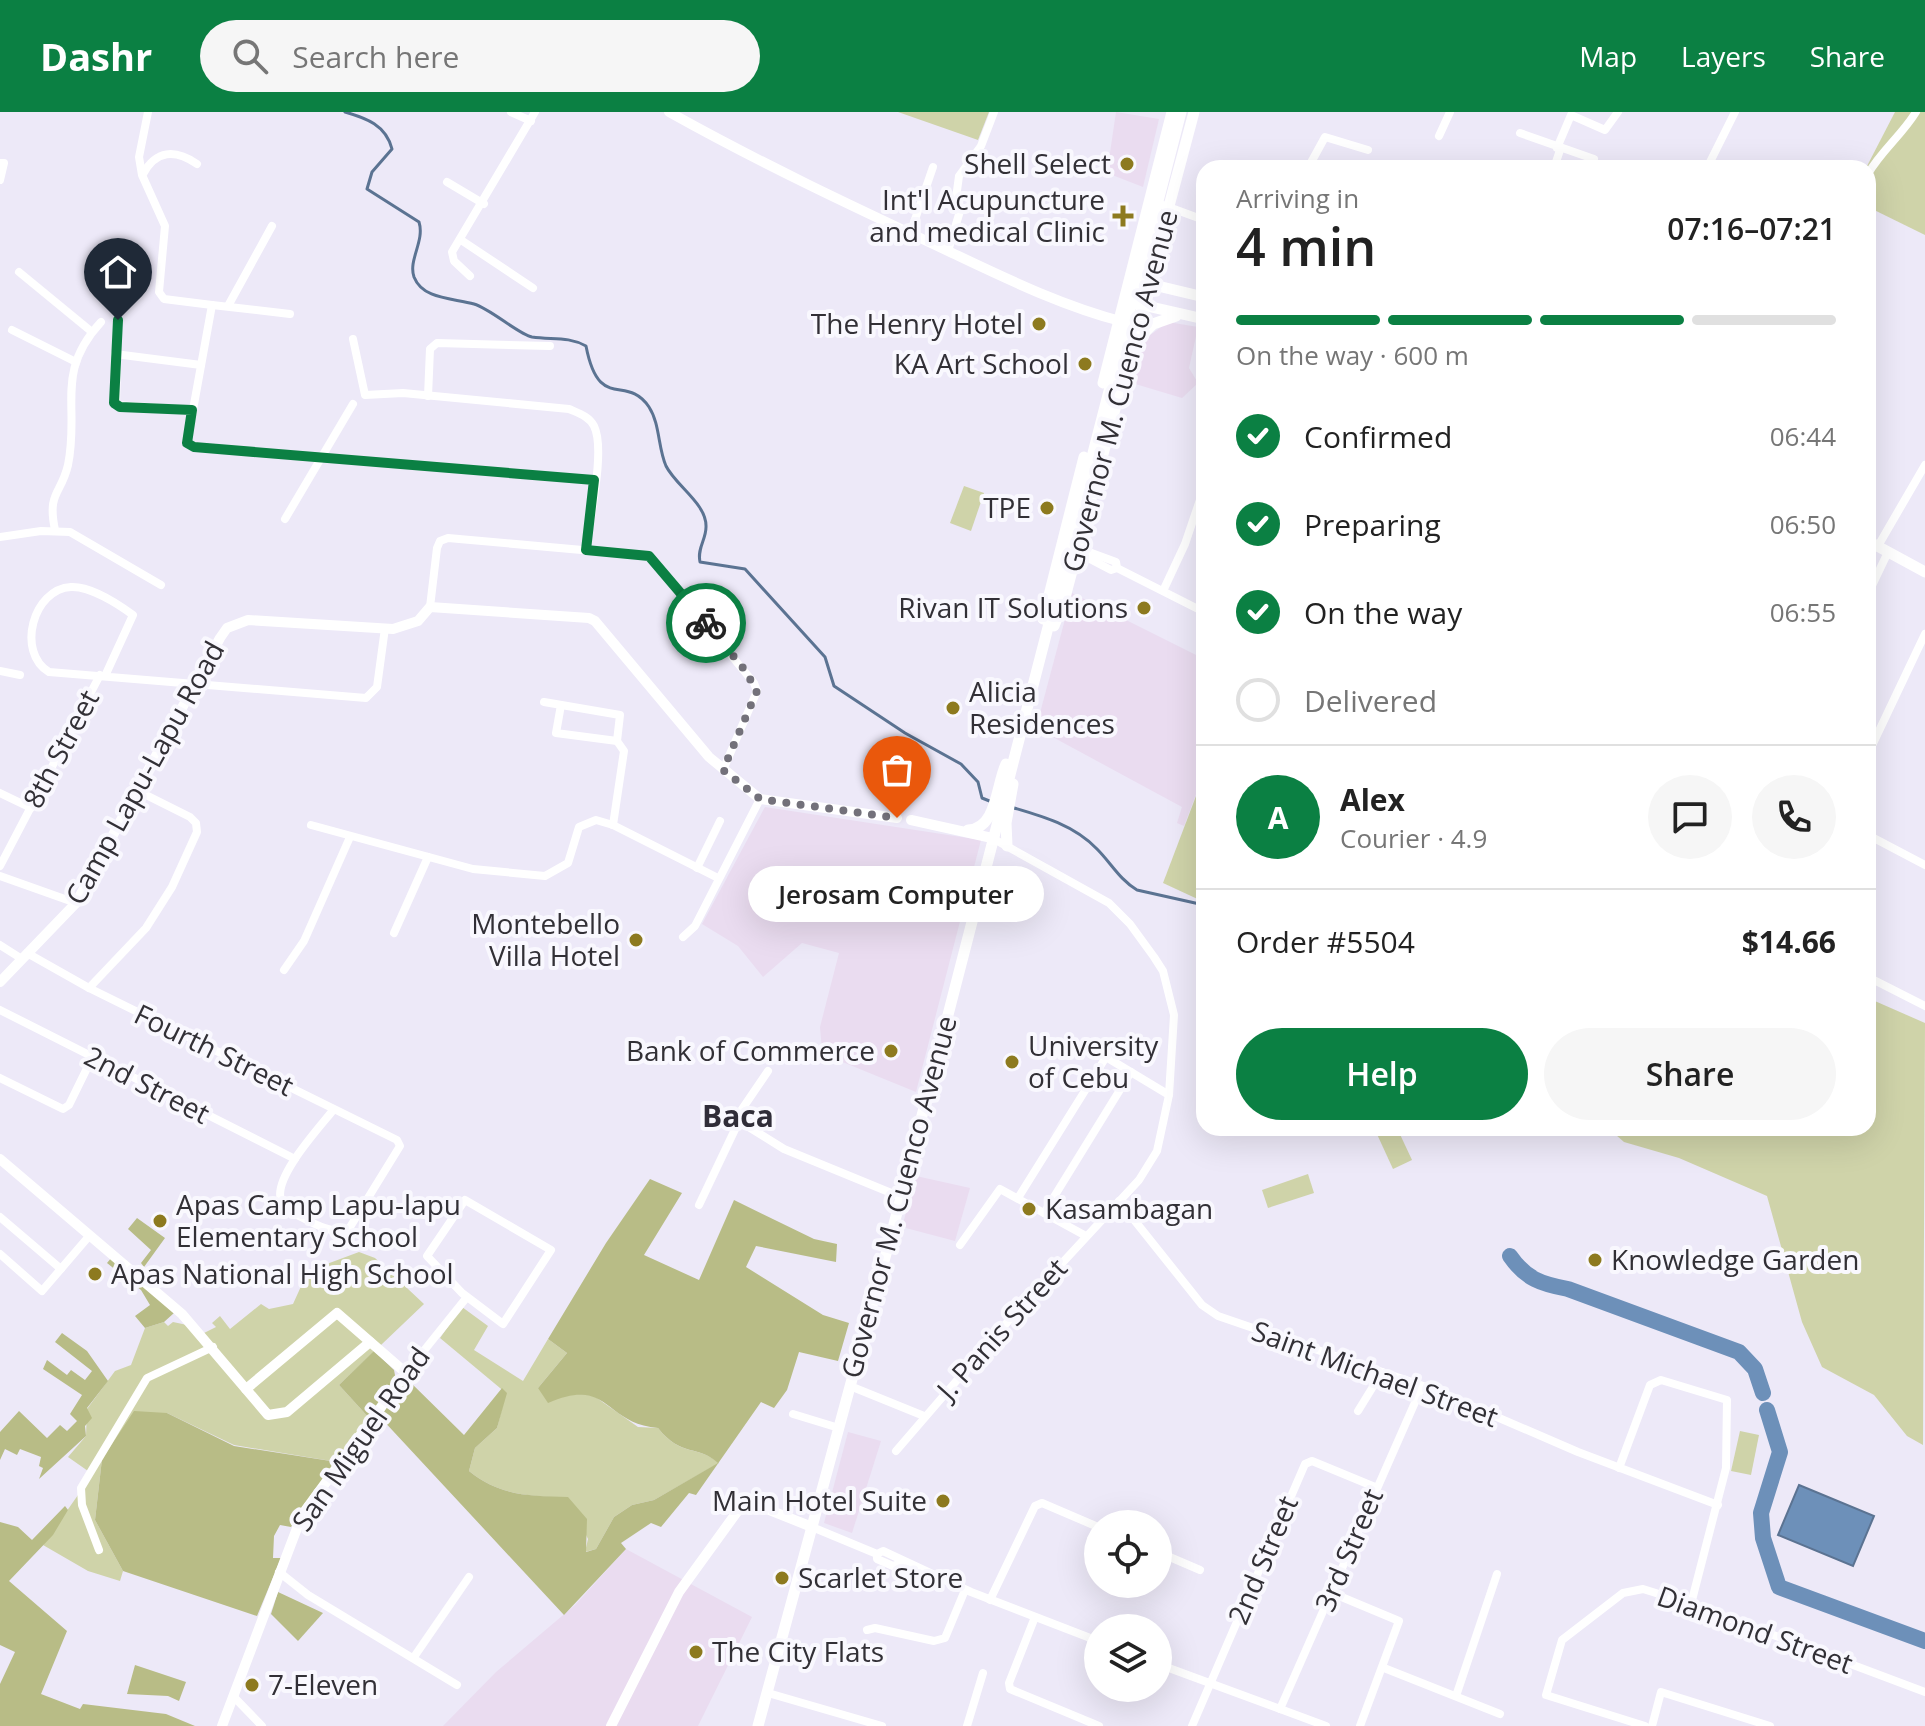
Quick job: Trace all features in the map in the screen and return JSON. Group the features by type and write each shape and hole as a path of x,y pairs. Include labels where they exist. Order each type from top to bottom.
{"main road":[{"name":"Governor M. Cuenco Avenue","path":"1037,667 1045,602 1172,112"},
{"name":"Governor M. Cuenco Avenue","path":"758,1726 901,1197 1181,112"},
{"name":"Governor M. Cuenco Avenue","path":"1037,667 1084,551 1104,449 1194,112"},
{"path":"1139,237 1148,244 1159,242"},
{"path":"1129,279 1196,295"},
{"path":"1124,301 1196,317"},
{"path":"1131,348 1153,324 1185,315"},
{"path":"1095,414 1104,411 1112,418"},
{"path":"1087,444 1104,449"},
{"path":"1878,546 1925,572"},
{"path":"1007,779 1023,720"},
{"path":"968,830 983,827 998,815 1007,846"}],"street":[{"path":"148,112 139,157 142,175 162,216 166,240 159,292 164,299 290,314"},
{"path":"511,112 531,121"},
{"path":"470,276 452,256 535,112"},
{"path":"669,112 1014,283 1137,325"},
{"path":"948,251 960,211 956,198 959,176 981,146 994,112"},
{"path":"1439,136 1450,112"},
{"path":"1556,160 1571,115 1605,130 1618,112"},
{"path":"1711,160 1735,112"},
{"path":"1876,160 1902,135 1916,112"},
{"path":"1520,133 1558,149 1594,159"},
{"path":"1312,160 1325,137 1368,150"},
{"path":"142,175 155,157 162,154 182,154 197,164"},
{"path":"0,163 4,163 0,180"},
{"path":"910,234 933,167"},
{"path":"447,182 484,204"},
{"path":"1149,199 1196,217"},
{"path":"228,306 272,226"},
{"path":"461,240 533,288"},
{"path":"19,272 92,332"},
{"path":"212,305 187,443 194,447 594,480"},
{"path":"118,320 116,405 192,410"},
{"path":"55,530 52,499 67,469 70,398 76,362 82,344 101,322"},
{"path":"12,330 76,362"},
{"path":"353,339 365,395 403,393 569,409 584,414 593,424 598,443 586,550"},
{"path":"428,396 430,349 437,343 550,346"},
{"path":"115,354 201,365"},
{"path":"285,519 353,404"},
{"path":"1878,546 1925,465"},
{"path":"1163,591 1196,512"},
{"path":"0,537 55,530 70,532 161,585"},
{"path":"723,770 757,691 754,683 649,556 448,538 440,541 430,607 595,621 723,770 760,799 897,818"},
{"path":"1084,551 1090,559 1111,570 1117,568 1196,608"},
{"path":"102,676 133,615 83,588 57,591 41,606 30,641 34,658 49,672 366,698 377,687 385,628"},
{"name":"Camp Lapu-Lapu Road","path":"0,982 76,903 220,638 237,622 248,620 385,628 418,621 430,607"},
{"path":"1876,737 1925,634"},
{"path":"0,671 20,675"},
{"name":"8th Street","path":"0,866 102,676"},
{"path":"544,702 620,715 617,741 624,755 613,825"},
{"path":"561,705 556,733 617,741"},
{"path":"89,988 146,928 172,887 197,832 196,823 190,817 138,791"},
{"path":"0,793 31,808"},
{"path":"683,937 695,926 760,799"},
{"path":"311,825 473,869 545,876 568,863 579,827 596,820 613,825 718,878"},
{"path":"911,820 968,830 992,838"},
{"path":"697,868 720,821"},
{"path":"284,970 304,941 350,837"},
{"name":"J. Panis Street","path":"896,1451 924,1416 1139,1180 1157,1151 1169,1095 1174,1015 1163,971 1154,957 1109,903 992,838"},
{"path":"1876,839 1925,865"},
{"path":"394,933 428,857"},
{"path":"0,876 76,903"},
{"name":"Fourth Street","path":"0,945 397,1140 400,1146 347,1232 321,1228 287,1209 281,1200 280,1187 295,1159"},
{"path":"1876,981 1925,1006"},
{"name":"2nd Street","path":"0,1010 295,1159"},
{"path":"1086,1045 1169,1095"},
{"path":"1018,1198 1106,1057"},
{"path":"0,1078 63,1109 69,1105 92,1058"},
{"path":"768,1071 736,1118 739,1121 784,1149 901,1197"},
{"path":"1044,1213 1131,1072"},
{"path":"295,1159 334,1109"},
{"path":"699,1205 739,1121"},
{"path":"2,1165 169,1302 213,1347 268,1415 287,1412 370,1342"},
{"path":"960,1245 1000,1189 1086,1236"},
{"path":"465,1200 551,1250 503,1324 467,1297 427,1256 465,1200"},
{"name":"Saint Michael Street","path":"1119,1201 1202,1305 1227,1320 1451,1396 1461,1404 1718,1505"},
{"path":"0,1217 61,1269"},
{"path":"0,1254 42,1291 90,1235"},
{"name":"San Miguel Road","path":"222,1726 302,1515 406,1373 467,1297"},
{"path":"246,1389 337,1313 406,1373"},
{"path":"99,1550 82,1505 81,1488 147,1378 213,1347"},
{"path":"1358,1411 1382,1372"},
{"path":"1619,1468 1650,1385 1661,1380 1727,1400 1726,1468 1691,1604"},
{"path":"850,1386 924,1416"},
{"name":"3rd Street","path":"1280,1709 1375,1487 1420,1391"},
{"path":"793,1414 839,1428"},
{"name":"2nd Street","path":"1192,1726 1305,1464 1312,1461 1375,1487"},
{"path":"990,1600 1035,1506 1042,1503 1084,1521"},
{"path":"611,1726 679,1592 742,1505 754,1504 877,1554 877,1559 893,1566 901,1563 1084,1636"},
{"path":"1172,1558 1200,1570"},
{"path":"279,1572 308,1595 457,1685"},
{"path":"1456,1696 1497,1574"},
{"path":"414,1657 469,1577"},
{"name":"Diamond Street","path":"1645,1726 1546,1697 1562,1640 1623,1593 1643,1589 1925,1692"},
{"path":"867,1630 875,1628 934,1641 945,1638 965,1590"},
{"path":"1332,1593 1399,1621 1360,1726"},
{"path":"1035,1617 1009,1683 1010,1689 1099,1726"},
{"path":"1384,1668 1500,1714"},
{"path":"1172,1669 1326,1726"},
{"path":"967,1726 983,1673"},
{"path":"1652,1726 1663,1692 1770,1726"},
{"path":"768,1693 882,1726"},
{"path":"233,1696 262,1726"}],"shaded area":[{"path":"1116,112 1159,119 1143,187 1107,173"},
{"path":"1168,322 1196,327 1189,368 1196,385 1182,398 1132,383 1142,341"},
{"path":"1072,593 1196,655 1196,794 1184,826 1177,823 1182,807 1036,728"},
{"path":"765,807 981,840 916,1092 818,1052 822,1050 820,1027 839,953 802,943 763,977 738,946 702,924"},
{"path":"916,1176 970,1188 955,1241 902,1227"},
{"path":"848,1432 881,1441 852,1533 824,1523"},
{"path":"626,1549 752,1617 698,1726 443,1726 496,1672 575,1605"}],"green space":[{"path":"898,112 989,112 978,140"},
{"path":"1895,112 1925,112 1925,235 1876,211 1876,160 1870,160"},
{"path":"964,486 984,493 971,531 950,523"},
{"path":"1196,796 1196,898 1163,883"},
{"path":"1876,1002 1925,1023 1923,1445 1907,1436 1874,1395 1822,1367 1802,1322 1767,1196 1679,1158 1624,1142 1617,1136 1876,1136"},
{"path":"1378,1136 1401,1136 1412,1160 1393,1169"},
{"path":"1308,1174 1314,1193 1268,1208 1262,1190"},
{"path":"650,1179 682,1193 644,1255 699,1280 734,1200 814,1239 837,1244 836,1262 756,1246 746,1267 823,1315 849,1323 838,1361 799,1352 787,1390 774,1408 761,1402 696,1495 689,1493 661,1527 651,1523 621,1543 626,1549 564,1615 380,1417 407,1379 464,1435 502,1388 507,1393 497,1428 475,1448 469,1471 504,1490 568,1497 587,1519 586,1552 596,1549 614,1517 632,1505 654,1500 718,1463 675,1443 658,1428 627,1419 596,1398 568,1396 548,1403 538,1388 567,1353 548,1339 606,1243"},
{"path":"137,1218 165,1238 144,1267 141,1263 151,1250 128,1229"},
{"path":"359,1252 375,1258 424,1304 339,1385 370,1419 337,1462 234,1445 167,1413 102,1459 95,1520 123,1571 120,1581 88,1571 43,1545 78,1495 88,1471 68,1457 86,1436 87,1409 115,1371 131,1365 145,1328 164,1322 168,1326 173,1322 187,1325 198,1336 216,1327 212,1323 220,1316 230,1329 261,1304 269,1309 293,1304 308,1271"},
{"path":"112,1257 174,1313 164,1322 145,1328 135,1316 150,1305 141,1290 107,1263"},
{"path":"462,1307 488,1326 474,1350 523,1381 548,1339 567,1353 538,1388 594,1396 638,1427 658,1428 674,1443 719,1463 654,1500 632,1505 614,1517 596,1549 585,1552 588,1539 568,1498 504,1490 469,1471 475,1448 497,1428 506,1393 440,1338"},
{"path":"62,1333 87,1351 108,1381 87,1408 92,1418 85,1426 86,1436 39,1479 43,1468 39,1466 41,1457 20,1449 17,1455 5,1449 0,1460 0,1432 19,1411 47,1438 60,1425 67,1431 77,1421 70,1414 82,1395 43,1369 47,1360 67,1375 71,1370 85,1380 92,1371 55,1342"},
{"path":"374,1351 394,1370 396,1381 370,1419 339,1385"},
{"path":"134,1411 167,1413 234,1446 337,1462 291,1527 280,1525 274,1536 273,1558 281,1558 257,1616 123,1571 95,1520 102,1459"},
{"path":"1740,1431 1759,1435 1751,1475 1731,1471"},
{"path":"65,1506 68,1510 53,1535 9,1581 67,1631 41,1694 80,1709 83,1704 166,1714 195,1726 0,1726 0,1684 15,1652 0,1645 0,1522 18,1527 32,1540"},
{"path":"278,1592 323,1613 298,1641 271,1614"},
{"path":"135,1665 186,1682 179,1701 168,1696 127,1694"}],"water":[{"path":"1799,1485 1874,1516 1853,1566 1778,1535"}],"waterway":[{"path":"345,112 374,124 389,141 392,149 372,172 367,189 419,222 420,236 413,264 418,285 440,297 481,307 526,335 586,346 598,379 606,386 640,397 653,414 666,466 705,519 706,532 700,562 745,569 825,657 834,686 905,733 961,764 978,782 982,798 992,802"},
{"path":"1011,807 1046,818 1078,834 1137,890 1196,903"},
{"path":"1510,1256 1528,1275 1542,1282 1739,1352 1755,1369 1763,1393"},
{"path":"1767,1410 1780,1452 1761,1513 1763,1538 1779,1587 1925,1641"}],"way so far":[{"path":"706,623 744,669 757,691 723,770 760,799 897,818"}],"place":[{"name":"Shell Select","path":"1127,164"},
{"name":"Int'l Acupuncture and medical Clinic","path":"1123,216"},
{"name":"The Henry Hotel","path":"1039,324"},
{"name":"KA Art School","path":"1085,364"},
{"name":"TPE","path":"1047,508"},
{"name":"Rivan IT Solutions","path":"1144,608"},
{"name":"Alicia Residences","path":"953,708"},
{"name":"Jerosam Computer","path":"897,818"},
{"name":"Montebello Villa Hotel","path":"636,940"},
{"name":"Bank of Commerce","path":"891,1051"},
{"name":"University of Cebu","path":"1012,1062"},
{"name":"Kasambagan","path":"1029,1209"},
{"name":"Apas Camp Lapu-lapu Elementary School","path":"160,1221"},
{"name":"Knowledge Garden","path":"1595,1260"},
{"name":"Apas National High School","path":"95,1274"},
{"name":"Main Hotel Suite","path":"943,1501"},
{"name":"Scarlet Store","path":"782,1578"},
{"name":"The City Flats","path":"696,1652"},
{"name":"7-Eleven","path":"252,1685"}],"district":[{"name":"Baca","path":"738,1117"}],"route":[{"path":"118,320 114,403 120,407 192,410 187,443 194,447 594,480 586,550 649,556 706,623"}]}
